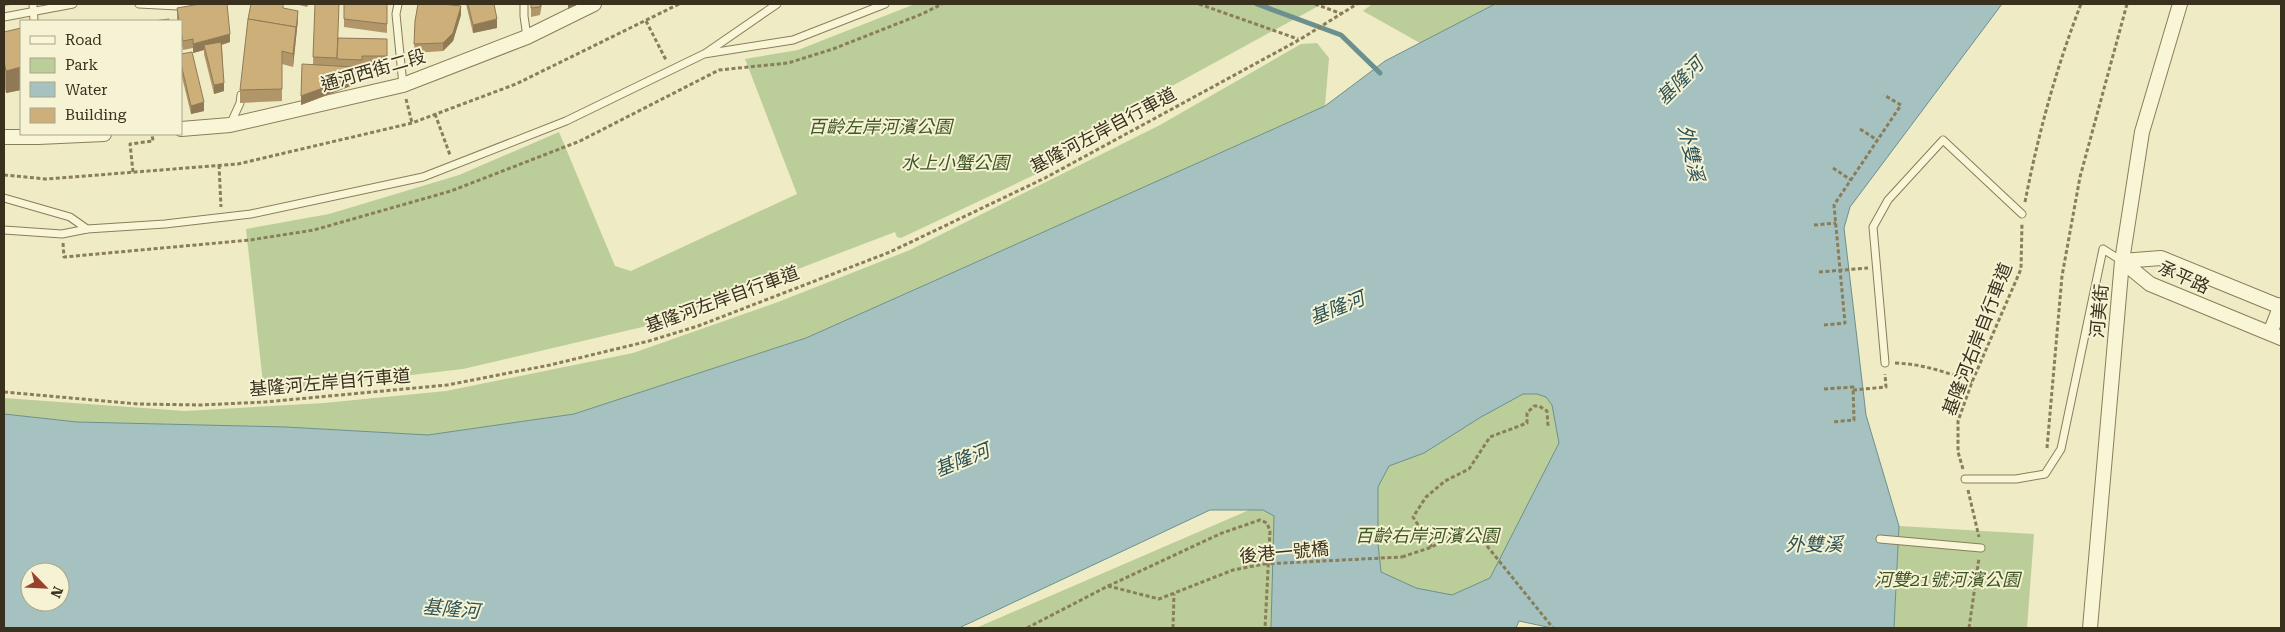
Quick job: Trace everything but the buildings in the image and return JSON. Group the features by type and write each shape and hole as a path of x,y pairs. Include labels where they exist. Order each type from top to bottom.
{"street":[{"name":"通河西街二段","path":"182,129 230,125 403,85 527,37 594,4"},
{"name":"河美街","path":"2090,628 2122,261 2142,132 2180,4"},
{"path":"4,136 71,135"},
{"name":"承平路","path":"2122,261 2162,258 2281,306"},
{"name":"承平路","path":"2122,261 2150,284 2275,336"},
{"path":"2275,336 2281,306"}],"lane":[{"path":"4,17 33,7 73,4"},
{"path":"138,4 198,4"},
{"path":"398,4 396,14 403,85"},
{"path":"524,4 527,37"},
{"path":"4,230 62,234 87,229 222,218 251,214 423,177 566,122 704,54 777,4"},
{"path":"704,54 793,40 885,4"},
{"path":"33,7 34,20"},
{"path":"230,125 240,103 241,84"},
{"path":"1885,363 1873,227 1888,200 1943,140 2022,214"},
{"path":"4,198 70,217 87,229"},
{"path":"1965,479 2016,479 2045,474 2062,449 2104,249 2122,261"},
{"path":"1880,538 1981,548"}],"path":[{"path":"4,175 46,179 238,164 412,123 516,84 679,4"},
{"path":"1199,4 1299,40"},
{"path":"1315,4 1342,14"},
{"name":"基隆河左岸自行車道","path":"4,392 138,404 200,406 265,402 447,384 550,365 698,326 890,252 1045,178 1299,40 1357,4"},
{"name":"基隆河右岸自行車道","path":"1969,628 1981,548 1958,452 1958,421 1972,382 2021,269 2022,214 2034,159 2061,60 2081,4"},
{"path":"2045,474 2062,276 2080,177 2126,4"},
{"path":"646,21 671,70"},
{"path":"412,123 405,96 423,91 419,79"},
{"path":"1824,326 1845,323 1834,205 1900,105 1884,94"},
{"path":"435,114 454,165"},
{"path":"1860,129 1877,140"},
{"path":"133,172 130,144 153,141 152,135"},
{"path":"219,165 222,218"},
{"path":"1832,168 1851,180"},
{"path":"1814,225 1836,223"},
{"path":"1819,272 1877,267"},
{"path":"1824,389 1852,387 1853,390 1886,387 1885,363 1916,364 1939,369 1972,382"},
{"path":"1832,422 1854,420 1853,390"},
{"path":"1548,426 1547,411 1539,406 1534,406 1527,413 1527,423 1490,437 1470,469 1445,481 1426,497 1413,517 1432,547 1454,534 1475,531 1553,628"},
{"path":"1027,628 1108,586 1222,533 1260,520 1267,523 1270,531 1265,628"},
{"name":"後港一號橋","path":"1174,594 1233,570 1264,564 1402,557 1432,547"},
{"path":"1108,586 1159,599 1174,594 1172,628"}],"green space":[{"name":"百齡左岸河濱公園","path":"915,4 1322,4 1044,156 1049,168 901,238 897,237 895,232 651,325 463,369 264,392 246,229 329,214 459,175 559,132 615,266 631,271 797,194 745,59 798,50"},
{"path":"1372,4 1495,4 1420,43 1363,11"},
{"path":"1317,43 1329,58 1325,106 806,338 574,414 428,435 286,427 77,422 4,414 4,398 185,411 324,403 446,391 633,353 778,302 910,250 1160,125 1301,44"},
{"name":"百齡右岸河濱公園","path":"1541,384 1559,414 1566,451 1504,628 976,628"},
{"name":"河雙21號河濱公園","path":"1899,526 2034,534 2027,628 1894,628"}],"water":[{"path":"1495,4 2002,4 1850,207 1844,228 1866,415 1899,526 1894,628 1552,628 1519,621 1516,628 1271,628 1274,516 1263,510 1210,510 959,628 4,628 4,414 77,422 286,427 428,435 574,414 806,338 1325,106 1385,61","holes":["1523,394 1537,394 1546,397 1552,405 1559,443 1490,578 1452,595 1416,588 1381,572 1378,544 1378,487 1389,466 1424,453 1481,417"]}],"waterway":[{"path":"1257,4 1341,35 1380,73"}],"water label":[{"name":"基隆河","path":"1680,81"},
{"name":"外雙溪","path":"1691,153"},
{"name":"基隆河","path":"1337,308"},
{"name":"基隆河","path":"962,460"},
{"name":"外雙溪","path":"1814,544"},
{"name":"基隆河","path":"451,609"}],"park label":[{"name":"水上小蟹公園","path":"955,162"}]}
